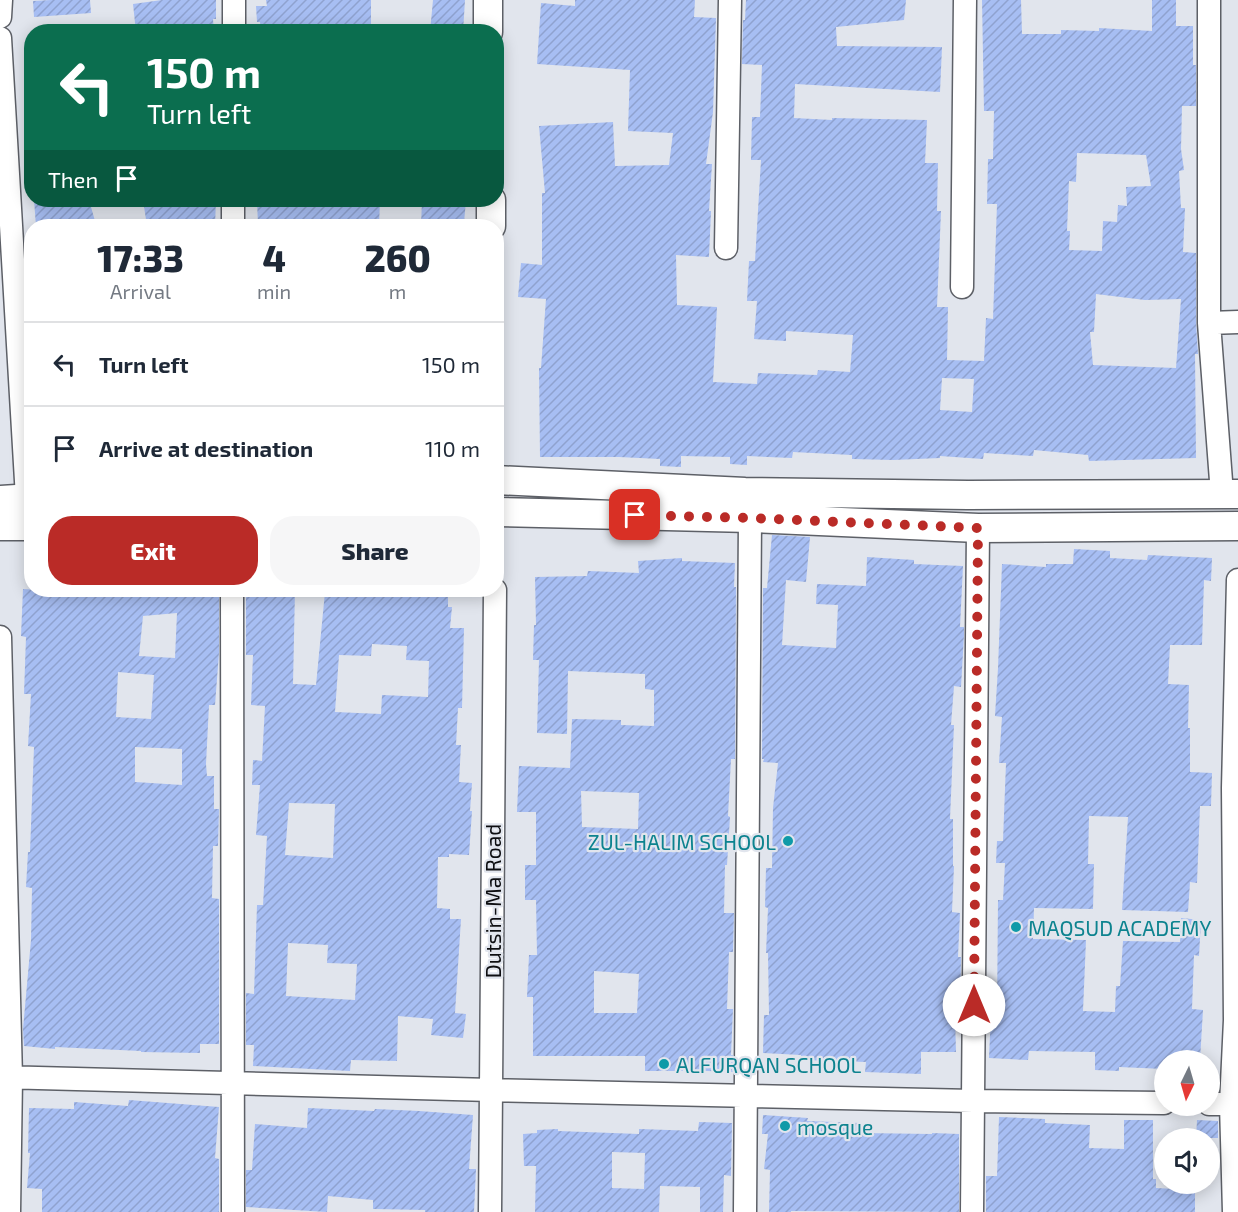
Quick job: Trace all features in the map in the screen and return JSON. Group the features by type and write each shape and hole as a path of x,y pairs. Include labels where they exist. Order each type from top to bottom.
{"street":[{"path":"0,17 1,0"},
{"path":"234,0 234,24"},
{"path":"488,0 488,24"},
{"path":"726,248 730,0"},
{"path":"962,287 965,0"},
{"path":"504,480 745,492 968,495 1230,494 1209,323 1209,0"},
{"path":"0,38 20,499"},
{"path":"1209,323 1238,322"},
{"path":"504,512 750,518 978,528 1238,526"},
{"path":"745,1212 750,518"},
{"path":"0,526 24,526"},
{"path":"972,1212 978,528"},
{"path":"1234,1212 1220,1104 1236,1020 1238,580"},
{"path":"232,597 233,1212"},
{"name":"Dutsin-Ma Road","path":"490,1212 495,597"},
{"path":"0,637 9,1212"},
{"path":"6,1078 973,1101 1154,1103"}],"building":[{"path":"90,0 91,13 34,17 33,1"},
{"path":"162,0 216,0 216,19 213,19 213,24 135,24 133,4"},
{"path":"266,0 371,0 371,24 260,24 257,22 256,6 267,6"},
{"path":"433,0 465,0 464,24 431,24"},
{"path":"575,0 695,0 694,17 716,18 713,112 706,164 712,164 709,257 676,255 677,305 717,307 713,382 757,384 758,373 817,375 818,370 850,372 853,335 786,331 786,341 754,339 757,301 747,301 749,261 755,261 761,160 751,160 752,117 760,117 762,65 742,64 746,0 906,0 904,20 836,27 837,46 942,47 940,92 795,84 794,118 927,120 925,163 938,163 937,211 941,211 937,307 948,307 947,360 984,361 986,318 993,319 997,204 987,204 988,159 993,159 994,111 984,111 982,0 1021,0 1022,34 1061,34 1061,30 1099,31 1099,28 1152,31 1152,0 1176,0 1176,26 1193,26 1193,65 1196,65 1196,106 1182,106 1181,149 1184,170 1179,171 1181,208 1185,208 1183,252 1196,253 1198,354 1195,354 1196,458 1089,461 1088,455 1034,450 1033,456 984,453 983,459 940,456 940,458 893,460 852,459 852,455 793,452 792,458 747,456 747,465 730,464 730,457 681,456 681,467 660,466 660,459 540,457 539,368 541,368 546,299 518,297 521,263 542,265 542,193 545,193 539,126 613,122 615,166 669,165 673,133 628,131 630,70 537,64 541,3 575,6","holes":["1077,153 1146,155 1151,186 1126,187 1127,206 1118,205 1117,222 1103,221 1102,251 1069,250 1070,231 1067,231 1069,181 1076,182","1096,294 1145,300 1181,299 1176,368 1093,365 1090,332 1094,332","942,378 974,379 972,412 940,410"]},
{"path":"35,207 91,207 94,219 35,219"},
{"path":"144,207 216,207 215,219 146,219"},
{"path":"257,207 380,207 379,219 258,219"},
{"path":"422,207 465,207 464,219 421,219"},
{"path":"772,535 810,537 806,582 786,580 782,645 836,648 838,605 816,604 817,584 866,586 867,557 914,560 914,564 963,566 960,627 964,627 964,635 961,687 954,686 951,725 954,725 950,819 953,819 952,912 960,913 958,957 961,957 960,1016 955,1016 956,1052 921,1052 921,1074 865,1072 866,1062 801,1060 801,1055 763,1053 764,1015 769,1015 766,868 772,868 773,808 778,763 763,762 764,759 762,759 763,588 767,588"},
{"path":"1074,549 1110,551 1110,558 1147,560 1148,555 1212,558 1211,581 1204,580 1202,645 1170,645 1168,684 1189,685 1190,772 1212,773 1211,806 1200,806 1197,883 1190,882 1188,912 1122,910 1128,817 1089,816 1088,864 1094,864 1093,909 1034,908 1033,939 1086,940 1083,1011 1115,1012 1116,986 1120,986 1123,941 1180,942 1181,918 1201,920 1199,956 1194,955 1192,1009 1203,1010 1201,1050 1154,1050 1154,1069 1119,1067 1119,1071 1095,1070 1095,1052 1029,1051 1028,1060 989,1058 991,1013 997,1013 998,900 1003,900 1005,863 996,863 997,841 1003,841 1006,763 999,763 1002,717 995,716 1002,564 1046,567 1046,564 1073,564"},
{"path":"682,558 682,561 735,563 735,759 731,759 724,913 734,913 733,952 729,952 727,1009 733,1009 731,1055 733,1055 733,1072 645,1071 645,1056 533,1056 533,997 527,997 529,955 537,955 536,900 525,900 525,865 536,865 536,812 517,812 519,766 570,768 572,719 621,720 621,725 654,726 654,690 645,689 645,674 568,671 567,734 537,733 539,660 533,660 534,625 536,625 535,577 587,576 588,571 639,573 638,561","holes":["581,791 639,793 638,829 582,827","594,971 639,974 637,1013 594,1013"]},
{"path":"23,589 24,597 219,597 219,653 215,705 209,705 206,764 207,776 214,776 214,809 219,809 218,846 213,846 212,898 219,899 219,1044 200,1044 200,1053 24,1046 23,1029 31,940 32,888 26,887 28,852 30,852 34,747 28,746 31,694 24,694 26,637 21,636","holes":["177,613 175,658 139,656 143,616","118,672 154,675 151,719 116,717","135,747 182,749 182,785 135,782"]},
{"path":"246,597 295,597 293,684 316,685 325,597 448,597 448,607 452,607 450,628 464,628 462,708 458,708 456,745 461,745 459,782 472,783 470,811 472,811 469,855 449,854 449,857 438,857 437,908 450,909 450,919 461,919 455,1013 466,1014 463,1038 431,1035 433,1019 398,1016 397,1061 351,1060 350,1071 253,1066 254,1045 246,1045 246,993 254,994 257,905 263,905 267,836 256,835 260,785 252,785 253,760 262,761 265,706 251,705 253,655 246,655","holes":["372,644 407,646 406,660 429,661 428,697 382,695 381,714 335,712 339,655 371,656","289,803 335,804 333,858 285,855","288,943 328,945 327,963 357,964 355,1000 286,996"]},
{"path":"129,1100 219,1107 215,1158 219,1159 219,1212 42,1212 42,1189 27,1188 30,1153 28,1153 29,1108 74,1109 74,1102 128,1106"},
{"path":"308,1108 374,1111 375,1109 473,1115 469,1169 476,1169 474,1212 373,1209 373,1200 328,1196 327,1212 246,1207 246,1170 252,1170 255,1124 307,1128"},
{"path":"763,1115 808,1118 807,1121 861,1123 861,1133 959,1134 959,1212 769,1212 770,1170 764,1169 768,1134 762,1134"},
{"path":"999,1117 1045,1119 1045,1123 1090,1125 1089,1148 1124,1149 1124,1120 1153,1120 1154,1194 1195,1194 1195,1212 986,1212 986,1176 997,1176"},
{"path":"1197,1120 1218,1121 1218,1128 1197,1128"},
{"path":"699,1122 732,1123 731,1176 724,1175 723,1212 700,1212 700,1187 660,1186 659,1212 535,1212 536,1166 524,1166 523,1134 537,1133 537,1130 558,1129 558,1131 639,1134 639,1129 698,1131","holes":["612,1152 645,1153 644,1189 612,1188"]}],"place":[{"name":"ZUL-HALIM SCHOOL","path":"788,841"},
{"name":"MAQSUD ACADEMY","path":"1016,927"},
{"name":"ALFURQAN SCHOOL","path":"664,1064"},
{"name":"mosque","path":"785,1126"}],"route":[{"path":"635,515 978,528 974,1005"}]}
